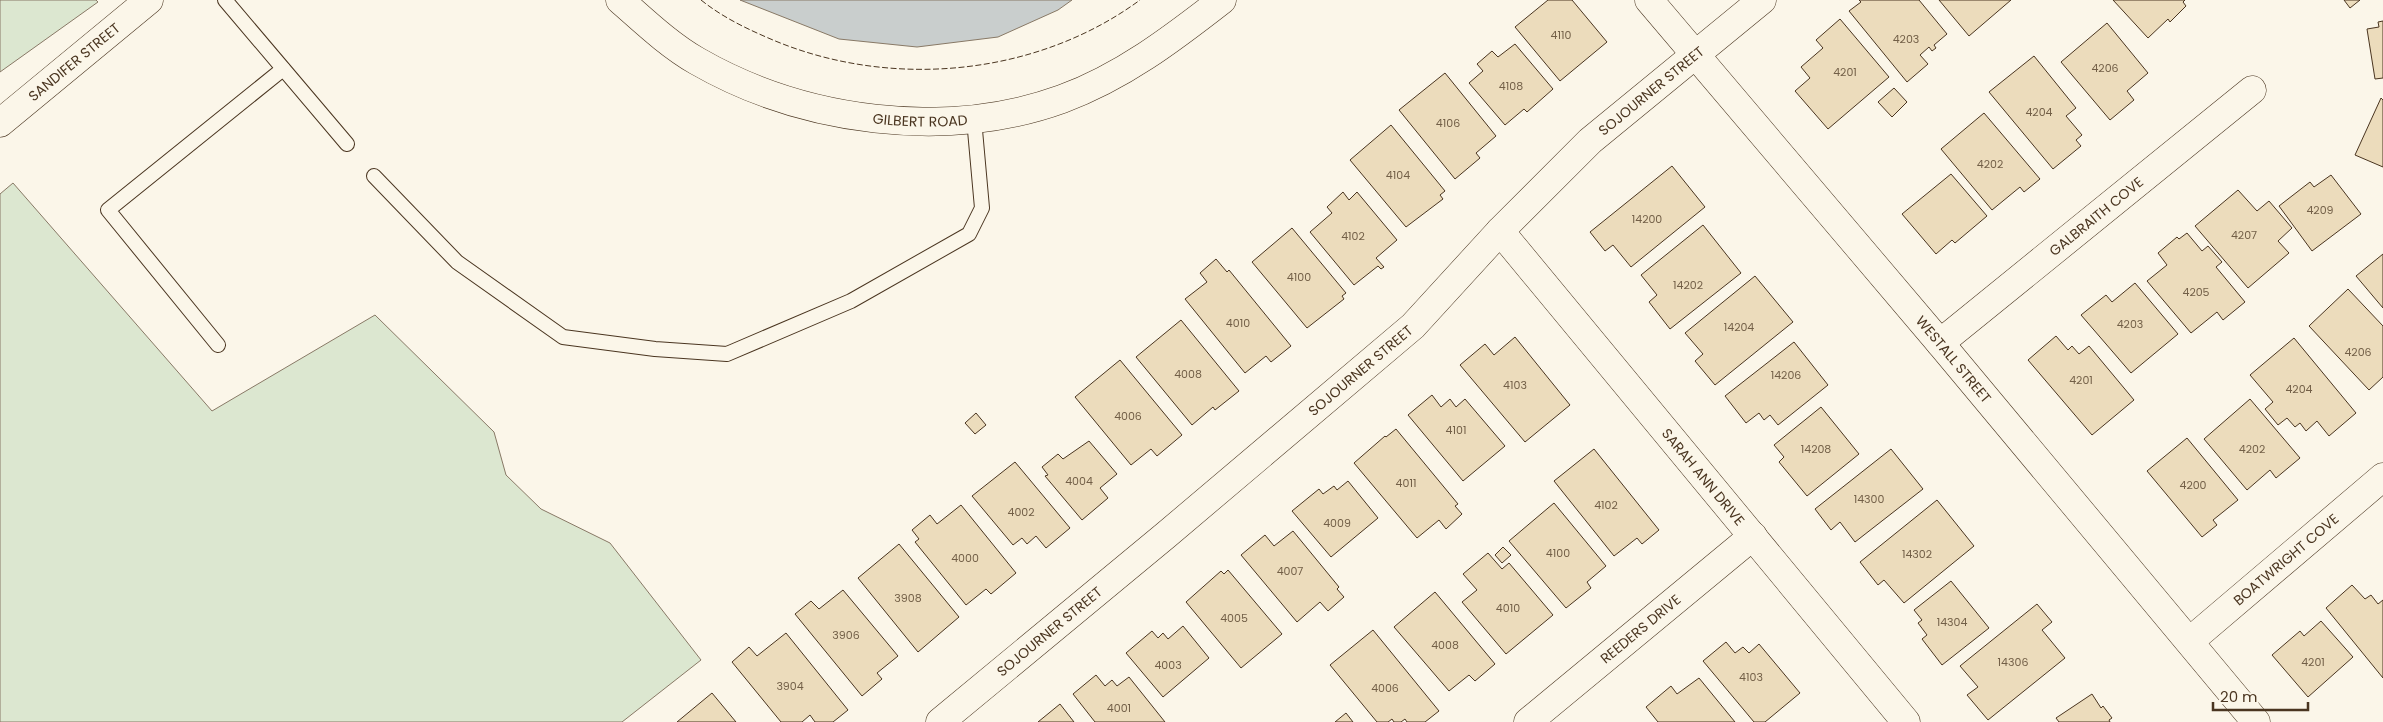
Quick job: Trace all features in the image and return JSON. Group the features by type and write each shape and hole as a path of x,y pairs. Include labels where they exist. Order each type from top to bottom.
{"street":[{"name":"SANDIFER STREET","path":"0,123 149,0"},
{"name":"GILBERT ROAD","path":"620,0 655,30 696,60 737,82 798,104 858,116 918,122 974,120 1062,99 1102,81 1139,61 1222,0"},
{"name":"WESTALL STREET","path":"1649,0 2190,641 2256,722"},
{"name":"SOJOURNER STREET","path":"940,722 1166,535 1413,326 1500,231 1590,141 1762,0"},
{"name":"GALBRAITH COVE","path":"1940,344 2252,90"},
{"name":"SARAH ANN DRIVE","path":"1500,231 1906,722"},
{"name":"BOATWRIGHT COVE","path":"2190,641 2383,477"},
{"name":"REEDERS DRIVE","path":"1528,722 1753,536"}],"lane":[{"path":"225,0 347,144"},
{"path":"218,345 108,210 283,69"},
{"path":"374,176 457,262 563,337 655,349 727,354 851,301 969,234 982,208 974,120"}],"green space":[{"path":"0,0 96,0 98,2 0,72"},
{"path":"13,183 212,411 375,315 494,432 506,475 541,509 610,543 701,660 622,722 0,722 0,194"}],"shaded area":[{"path":"740,0 1072,0 1058,10 998,37 917,47 839,39"}],"building":[{"path":"1548,0 1572,0 1607,42 1560,81 1515,27"},
{"path":"1859,0 1919,0 1947,34 1934,45 1936,48 1932,51 1929,47 1920,55 1928,64 1907,82 1849,11 1861,2"},
{"path":"1939,0 2011,0 1969,36"},
{"path":"2113,0 2185,0 2183,2 2186,6 2170,22 2168,19 2148,38"},
{"path":"2344,0 2360,0 2350,8"},
{"path":"1840,19 1889,77 1828,129 1795,91 1810,78 1801,67 1823,48 1816,40"},
{"path":"2383,21 2383,78 2375,79 2367,29 2379,27 2378,22"},
{"path":"2107,23 2148,73 2127,91 2134,100 2110,120 2061,62"},
{"path":"1515,44 1553,89 1527,112 1524,109 1505,125 1469,83 1483,71 1477,64 1492,51 1498,57"},
{"path":"2034,56 2076,108 2066,116 2082,135 2076,140 2081,146 2053,169 1989,92"},
{"path":"1445,73 1496,136 1476,153 1480,158 1455,179 1399,110"},
{"path":"1894,88 1907,102 1892,117 1878,102"},
{"path":"2381,98 2383,100 2383,167 2355,155"},
{"path":"1984,113 2040,179 2024,192 2020,187 1992,210 1941,149"},
{"path":"1391,125 1445,191 1440,195 1443,199 1406,227 1350,160"},
{"path":"1672,166 1705,207 1631,267 1613,245 1605,251 1590,232"},
{"path":"1951,174 1987,216 1955,243 1952,240 1936,254 1902,214"},
{"path":"2331,175 2361,214 2312,251 2279,206 2310,182 2314,187"},
{"path":"2238,190 2257,211 2269,201 2292,228 2278,241 2289,253 2248,288 2195,226"},
{"path":"1343,192 1349,200 1357,192 1397,240 1376,258 1384,267 1381,269 1378,266 1354,285 1310,232 1332,213 1327,207"},
{"path":"1703,225 1741,273 1670,329 1649,302 1657,295 1641,275"},
{"path":"1292,228 1346,293 1342,296 1344,299 1307,328 1252,262"},
{"path":"2187,233 2202,251 2208,246 2222,262 2216,267 2245,302 2223,320 2217,312 2191,333 2147,281 2167,265 2158,253 2177,237 2179,239"},
{"path":"2383,254 2383,308 2356,276"},
{"path":"1216,259 1227,272 1229,270 1291,346 1271,362 1266,356 1245,373 1185,299 1207,282 1200,273"},
{"path":"1755,276 1793,322 1715,385 1695,361 1703,354 1685,333"},
{"path":"2135,283 2178,334 2131,373 2081,315 2106,295 2112,302"},
{"path":"2348,289 2383,326 2383,377 2369,390 2309,326"},
{"path":"1181,320 1239,391 1215,410 1213,407 1192,425 1136,357"},
{"path":"2056,336 2068,350 2072,346 2079,354 2089,346 2134,400 2092,435 2028,360"},
{"path":"1515,337 1570,405 1525,442 1460,365 1485,344 1494,355"},
{"path":"2294,338 2356,413 2329,436 2317,421 2306,431 2300,423 2295,427 2287,418 2278,425 2265,409 2273,402 2250,375"},
{"path":"1794,342 1828,385 1778,425 1770,415 1764,420 1759,413 1746,423 1725,396"},
{"path":"1120,360 1182,435 1157,456 1151,449 1131,465 1075,397"},
{"path":"1432,395 1441,407 1450,399 1456,407 1465,399 1505,446 1463,481 1408,415"},
{"path":"2250,399 2300,458 2276,478 2270,470 2247,490 2204,439"},
{"path":"1821,407 1859,454 1807,496 1779,462 1784,457 1774,445"},
{"path":"976,413 986,425 975,434 965,423"},
{"path":"1396,429 1458,504 1455,506 1462,514 1446,529 1439,520 1417,538 1354,463"},
{"path":"2187,438 2238,500 2213,520 2217,525 2202,537 2147,471"},
{"path":"1089,441 1117,474 1100,488 1108,498 1082,520 1045,476 1048,475 1042,467 1058,454 1063,459"},
{"path":"1594,449 1659,530 1642,544 1637,538 1614,556 1554,481"},
{"path":"1891,449 1923,489 1855,542 1840,522 1831,530 1815,509"},
{"path":"1015,462 1070,528 1046,548 1036,536 1027,544 1022,538 1013,545 972,496"},
{"path":"1348,481 1378,518 1331,557 1292,511 1319,489 1323,494 1334,486 1337,490"},
{"path":"1937,500 1974,546 1904,603 1884,580 1878,585 1860,562"},
{"path":"1554,503 1606,566 1587,582 1591,588 1566,608 1509,541"},
{"path":"961,505 1016,573 991,594 986,589 966,605 915,542 919,539 912,530 930,515 937,524"},
{"path":"1293,531 1339,587 1337,589 1344,597 1328,611 1320,602 1297,622 1241,555 1265,535 1274,546"},
{"path":"899,544 959,617 918,652 858,578"},
{"path":"1503,547 1511,555 1502,563 1495,555"},
{"path":"1488,553 1502,569 1509,563 1553,615 1506,654 1462,602 1477,590 1463,574"},
{"path":"1228,570 1282,634 1241,668 1186,602 1221,571 1224,574"},
{"path":"1951,581 1989,628 1942,665 1922,639 1927,635 1918,623 1922,620 1914,610"},
{"path":"2352,585 2365,599 2371,595 2378,604 2383,600 2383,678 2326,608"},
{"path":"843,590 898,656 877,673 882,679 862,696 795,614 811,601 819,609"},
{"path":"1435,592 1495,664 1475,681 1469,675 1449,691 1394,627"},
{"path":"2037,604 2052,622 2042,630 2065,658 1988,720 1967,695 1978,687 1960,666"},
{"path":"2321,621 2353,657 2308,697 2272,655 2300,631 2304,636"},
{"path":"1183,626 1209,658 1163,697 1126,653 1152,631 1158,638 1163,633 1168,639"},
{"path":"1373,630 1439,711 1425,722 1407,722 1405,719 1401,722 1394,722 1392,719 1388,722 1377,722 1330,665"},
{"path":"786,633 848,710 833,722 815,722 810,715 802,722 781,722 732,662 749,647 757,656"},
{"path":"1726,642 1735,653 1743,647 1749,653 1759,644 1800,693 1765,722 1754,722 1703,661"},
{"path":"1096,675 1105,686 1112,680 1117,686 1129,677 1165,722 1095,722 1073,694"},
{"path":"1699,678 1735,722 1658,722 1646,707 1671,686 1677,694"},
{"path":"712,693 736,722 677,722"},
{"path":"2092,694 2101,708 2103,706 2112,718 2109,720 2110,722 2059,722 2056,718"},
{"path":"1060,704 1074,722 1038,722"},
{"path":"1346,713 1353,722 1335,722"}],"fence":[{"path":"701,0 724,16 749,29 812,54 860,65 909,69 958,68 1006,60 1054,46 1098,26 1140,0"}]}
